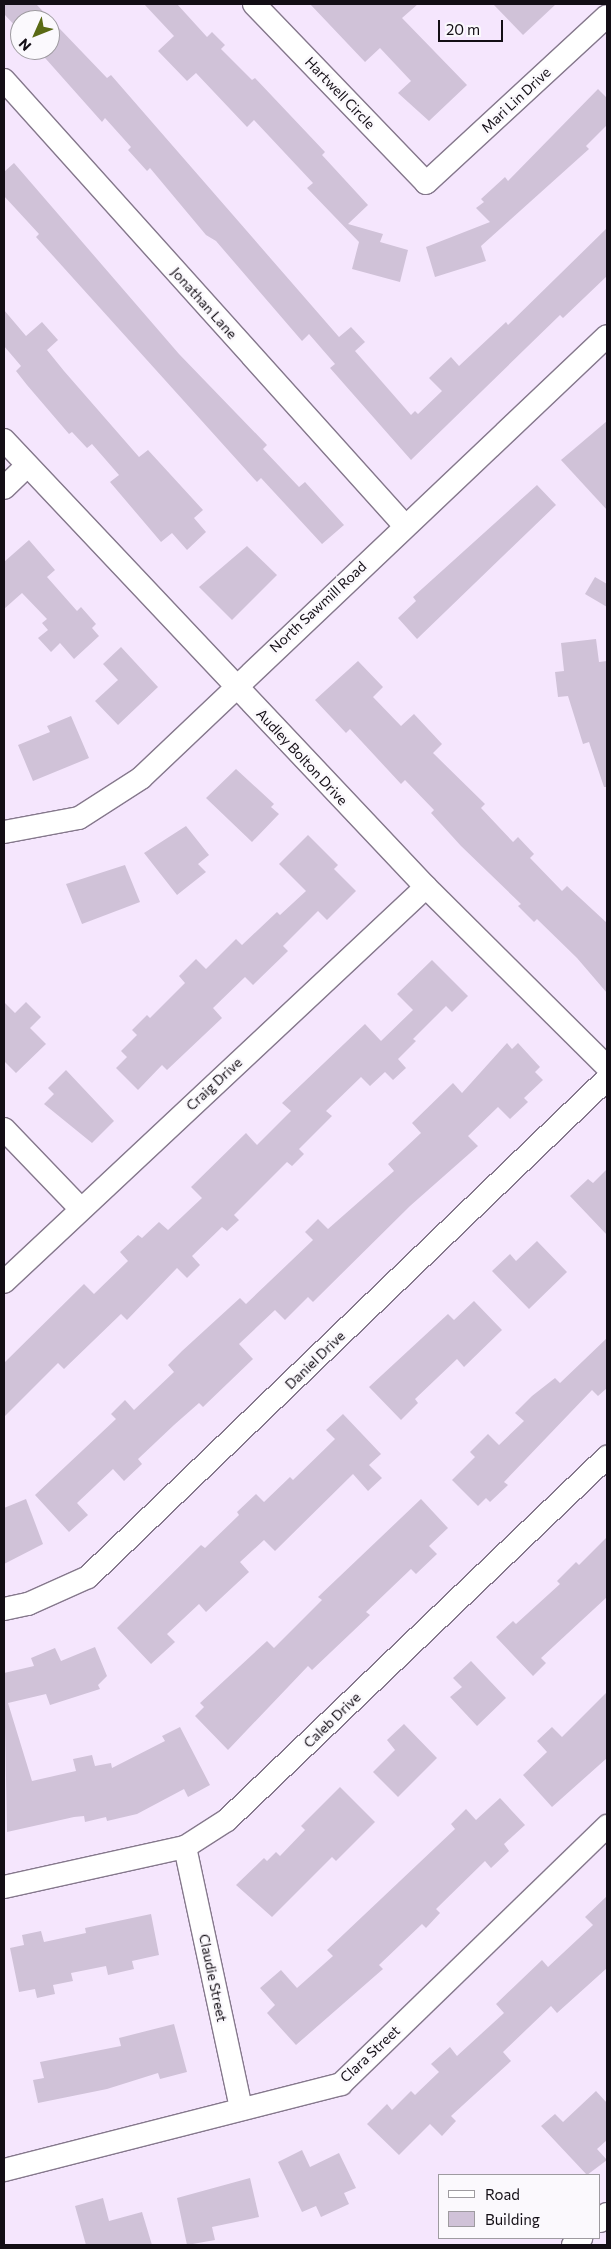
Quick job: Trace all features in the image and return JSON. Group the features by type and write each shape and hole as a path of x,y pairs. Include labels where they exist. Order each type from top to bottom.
{"street":[{"name":"Hartwell Circle","path":"254,4 426,183"},
{"name":"Mari Lin Drive","path":"426,183 607,16"},
{"name":"Jonathan Lane","path":"4,80 405,526"},
{"name":"North Sawmill Road","path":"4,832 79,818 141,778 235,686 607,336"},
{"name":"Audley Bolton Drive","path":"4,440 426,887 607,1067"},
{"path":"4,488 27,466"},
{"name":"Craig Drive","path":"4,1282 80,1208 426,887"},
{"name":"Daniel Drive","path":"4,1609 28,1604 88,1577 607,1079"},
{"path":"4,1129 80,1208"},
{"name":"Caleb Drive","path":"4,1887 185,1847 227,1820 607,1457"},
{"name":"Clara Street","path":"4,2170 341,2084 607,1826"},
{"name":"Claudie Street","path":"185,1847 241,2109"}],"building":[{"path":"4,4 36,4 42,10 10,10 10,20 4,14"},
{"path":"144,4 177,4 207,37 212,32 225,45 221,49 252,80 255,78 325,152 322,155 368,205 348,224 383,234 380,242 408,250 400,282 352,269 359,242 307,188 313,183 254,120 247,127 196,73 187,81 158,51 174,36"},
{"path":"310,4 418,4 402,18 467,85 429,121 398,93 411,81 380,48 365,62"},
{"path":"493,4 556,4 523,35"},
{"path":"60,29 107,78 111,75 339,337 351,327 365,342 355,351 411,415 415,411 418,414 442,391 429,378 451,357 459,366 506,322 508,325 607,228 607,276 563,318 560,315 411,460 330,368 335,364 309,334 302,341 216,241 206,235 150,168 147,171 128,150 131,147 105,118 102,122 47,60 60,60"},
{"path":"598,89 607,98 607,125 586,146 589,149 481,246 486,261 435,277 426,247 490,222 476,208 484,202 481,199 505,177 508,181"},
{"path":"14,163 179,354 267,445 263,449 299,487 305,482 344,525 322,544 261,478 257,482 36,237 39,234 4,196 4,172"},
{"path":"4,310 26,336 42,322 58,340 47,350 64,371 139,457 148,450 203,510 194,518 206,532 187,550 172,533 161,542 110,482 119,475 92,444 87,448 72,432 69,434 16,371 21,366 4,346"},
{"path":"607,421 607,510 561,460"},
{"path":"537,485 556,505 417,639 398,618 416,601 413,597"},
{"path":"29,540 55,570 47,577 77,611 81,607 96,624 92,628 99,636 74,659 60,643 51,652 38,638 48,630 42,623 47,619 22,593 4,609 4,562"},
{"path":"247,546 277,575 232,620 199,587"},
{"path":"595,577 607,584 607,607 585,594"},
{"path":"596,639 599,662 607,661 607,787 604,787 589,742 583,744 568,696 558,697 555,672 564,671 561,643"},
{"path":"121,647 158,687 118,725 95,701 118,680 103,664"},
{"path":"358,661 383,687 373,697 401,726 414,714 442,744 433,753 485,804 481,808 513,842 518,837 534,854 530,858 562,891 567,886 607,923 607,993 577,958 537,919 534,922 518,906 521,904 461,846 431,813 434,810 405,780 401,784 350,729 346,733 315,700"},
{"path":"71,716 89,758 33,781 18,745 50,732 47,726"},
{"path":"236,769 274,804 271,807 279,814 252,842 206,798"},
{"path":"186,826 209,855 198,864 206,872 177,895 144,853"},
{"path":"308,835 338,865 334,869 356,891 327,920 318,911 283,946 288,951 253,985 245,977 213,1008 222,1018 167,1070 162,1065 138,1090 116,1068 127,1057 121,1051 137,1035 132,1030 147,1015 150,1018 185,983 179,976 196,959 206,969 236,939 242,945 277,912 280,915 306,891 279,864"},
{"path":"125,865 140,902 82,924 66,884"},
{"path":"432,960 468,996 452,1012 446,1006 413,1039 416,1041 398,1059 406,1068 393,1080 385,1072 370,1086 361,1077 326,1111 332,1116 299,1149 304,1154 292,1166 287,1162 234,1215 239,1220 227,1231 222,1227 192,1256 200,1265 187,1278 177,1268 127,1320 121,1314 64,1369 58,1363 4,1417 4,1363 84,1284 94,1294 128,1261 120,1252 138,1235 142,1238 159,1222 168,1230 202,1198 191,1187 246,1133 257,1145 291,1111 282,1103 365,1024 381,1041 413,1010 397,994"},
{"path":"4,1002 15,1013 26,1002 41,1017 30,1028 46,1044 16,1073 4,1061"},
{"path":"507,1043 512,1049 518,1043 540,1067 535,1072 543,1080 524,1098 528,1102 510,1119 498,1107 468,1136 478,1146 410,1206 313,1302 308,1297 285,1320 275,1310 239,1344 253,1359 203,1407 199,1403 138,1459 142,1464 124,1481 113,1469 77,1503 88,1515 69,1532 35,1495 116,1419 111,1414 125,1400 134,1410 174,1372 168,1365 182,1351 240,1298 246,1304 313,1240 305,1232 318,1219 328,1229 394,1171 388,1164 421,1133 412,1123 453,1083 462,1093"},
{"path":"66,1070 114,1121 92,1143 44,1104 54,1094 48,1088"},
{"path":"607,1169 607,1235 570,1196 588,1179 593,1183"},
{"path":"537,1241 567,1272 529,1309 492,1271 510,1254 516,1261"},
{"path":"474,1301 502,1330 464,1367 457,1359 415,1399 418,1403 401,1420 369,1387 448,1314 454,1320"},
{"path":"607,1338 607,1388 598,1396 592,1390 504,1482 508,1485 490,1502 486,1498 478,1506 452,1480 475,1457 470,1452 488,1434 499,1445 524,1421 515,1413 532,1396 555,1378 560,1383"},
{"path":"343,1414 381,1454 369,1465 382,1478 368,1491 353,1474 275,1551 264,1540 240,1562 249,1572 206,1612 199,1604 167,1634 175,1642 151,1664 117,1628 201,1545 205,1548 239,1515 237,1512 256,1494 264,1502 290,1477 293,1480 335,1439 326,1430"},
{"path":"26,1499 43,1544 4,1564 4,1508"},
{"path":"421,1499 448,1528 429,1546 437,1554 416,1574 411,1569 366,1612 370,1615 312,1670 308,1666 228,1750 195,1716 204,1707 200,1703 267,1641 274,1648 322,1600 318,1597"},
{"path":"607,1537 607,1597 541,1658 546,1663 533,1676 496,1637 513,1621 516,1624 560,1584 557,1581 576,1562 579,1565"},
{"path":"95,1647 107,1676 98,1685 100,1689 50,1705 46,1694 8,1703 32,1781 76,1771 73,1759 92,1755 95,1766 111,1763 112,1768 165,1741 162,1736 180,1727 210,1785 188,1797 184,1789 137,1814 107,1821 106,1817 85,1822 84,1816 74,1817 7,1832 4,1673 34,1666 31,1658 55,1648 61,1661"},
{"path":"471,1661 506,1698 477,1726 450,1697 462,1687 453,1678"},
{"path":"607,1692 607,1758 552,1807 523,1775 547,1752 537,1741 552,1727 562,1737"},
{"path":"404,1724 437,1758 398,1797 373,1772 395,1750 387,1740"},
{"path":"340,1787 375,1822 336,1861 332,1857 272,1917 236,1885 264,1858 267,1861 276,1852 280,1856 305,1830 301,1826"},
{"path":"500,1798 525,1825 504,1844 509,1851 491,1868 485,1861 436,1909 440,1913 426,1928 422,1924 379,1965 383,1969 296,2045 267,2013 275,2005 260,1988 281,1970 297,1988 333,1956 327,1950 455,1829 451,1824 466,1809 476,1820"},
{"path":"607,1896 607,1968 557,2013 551,2006 503,2052 511,2061 451,2116 456,2121 442,2136 430,2124 399,2155 367,2124 387,2104 392,2110 411,2091 415,2095 439,2072 431,2064 450,2047 457,2056 504,2013 496,2004 542,1960 548,1967 593,1925 585,1917"},
{"path":"151,1914 159,1955 132,1961 134,1969 108,1975 106,1966 71,1973 73,1981 53,1985 55,1994 37,1998 35,1989 19,1992 10,1948 24,1945 22,1935 41,1931 44,1942 86,1933 85,1928"},
{"path":"174,2024 187,2072 160,2079 158,2073 107,2089 38,2103 33,2080 44,2078 40,2062 121,2046 119,2038"},
{"path":"596,2091 607,2103 607,2140 597,2149 607,2160 586,2174 541,2126 555,2114 563,2122"},
{"path":"302,2150 310,2167 339,2153 356,2188 344,2193 349,2204 321,2217 316,2206 302,2212 278,2162"},
{"path":"250,2178 259,2217 212,2227 215,2240 187,2245 177,2198"},
{"path":"103,2198 109,2221 142,2212 152,2245 86,2245 75,2206"}]}
